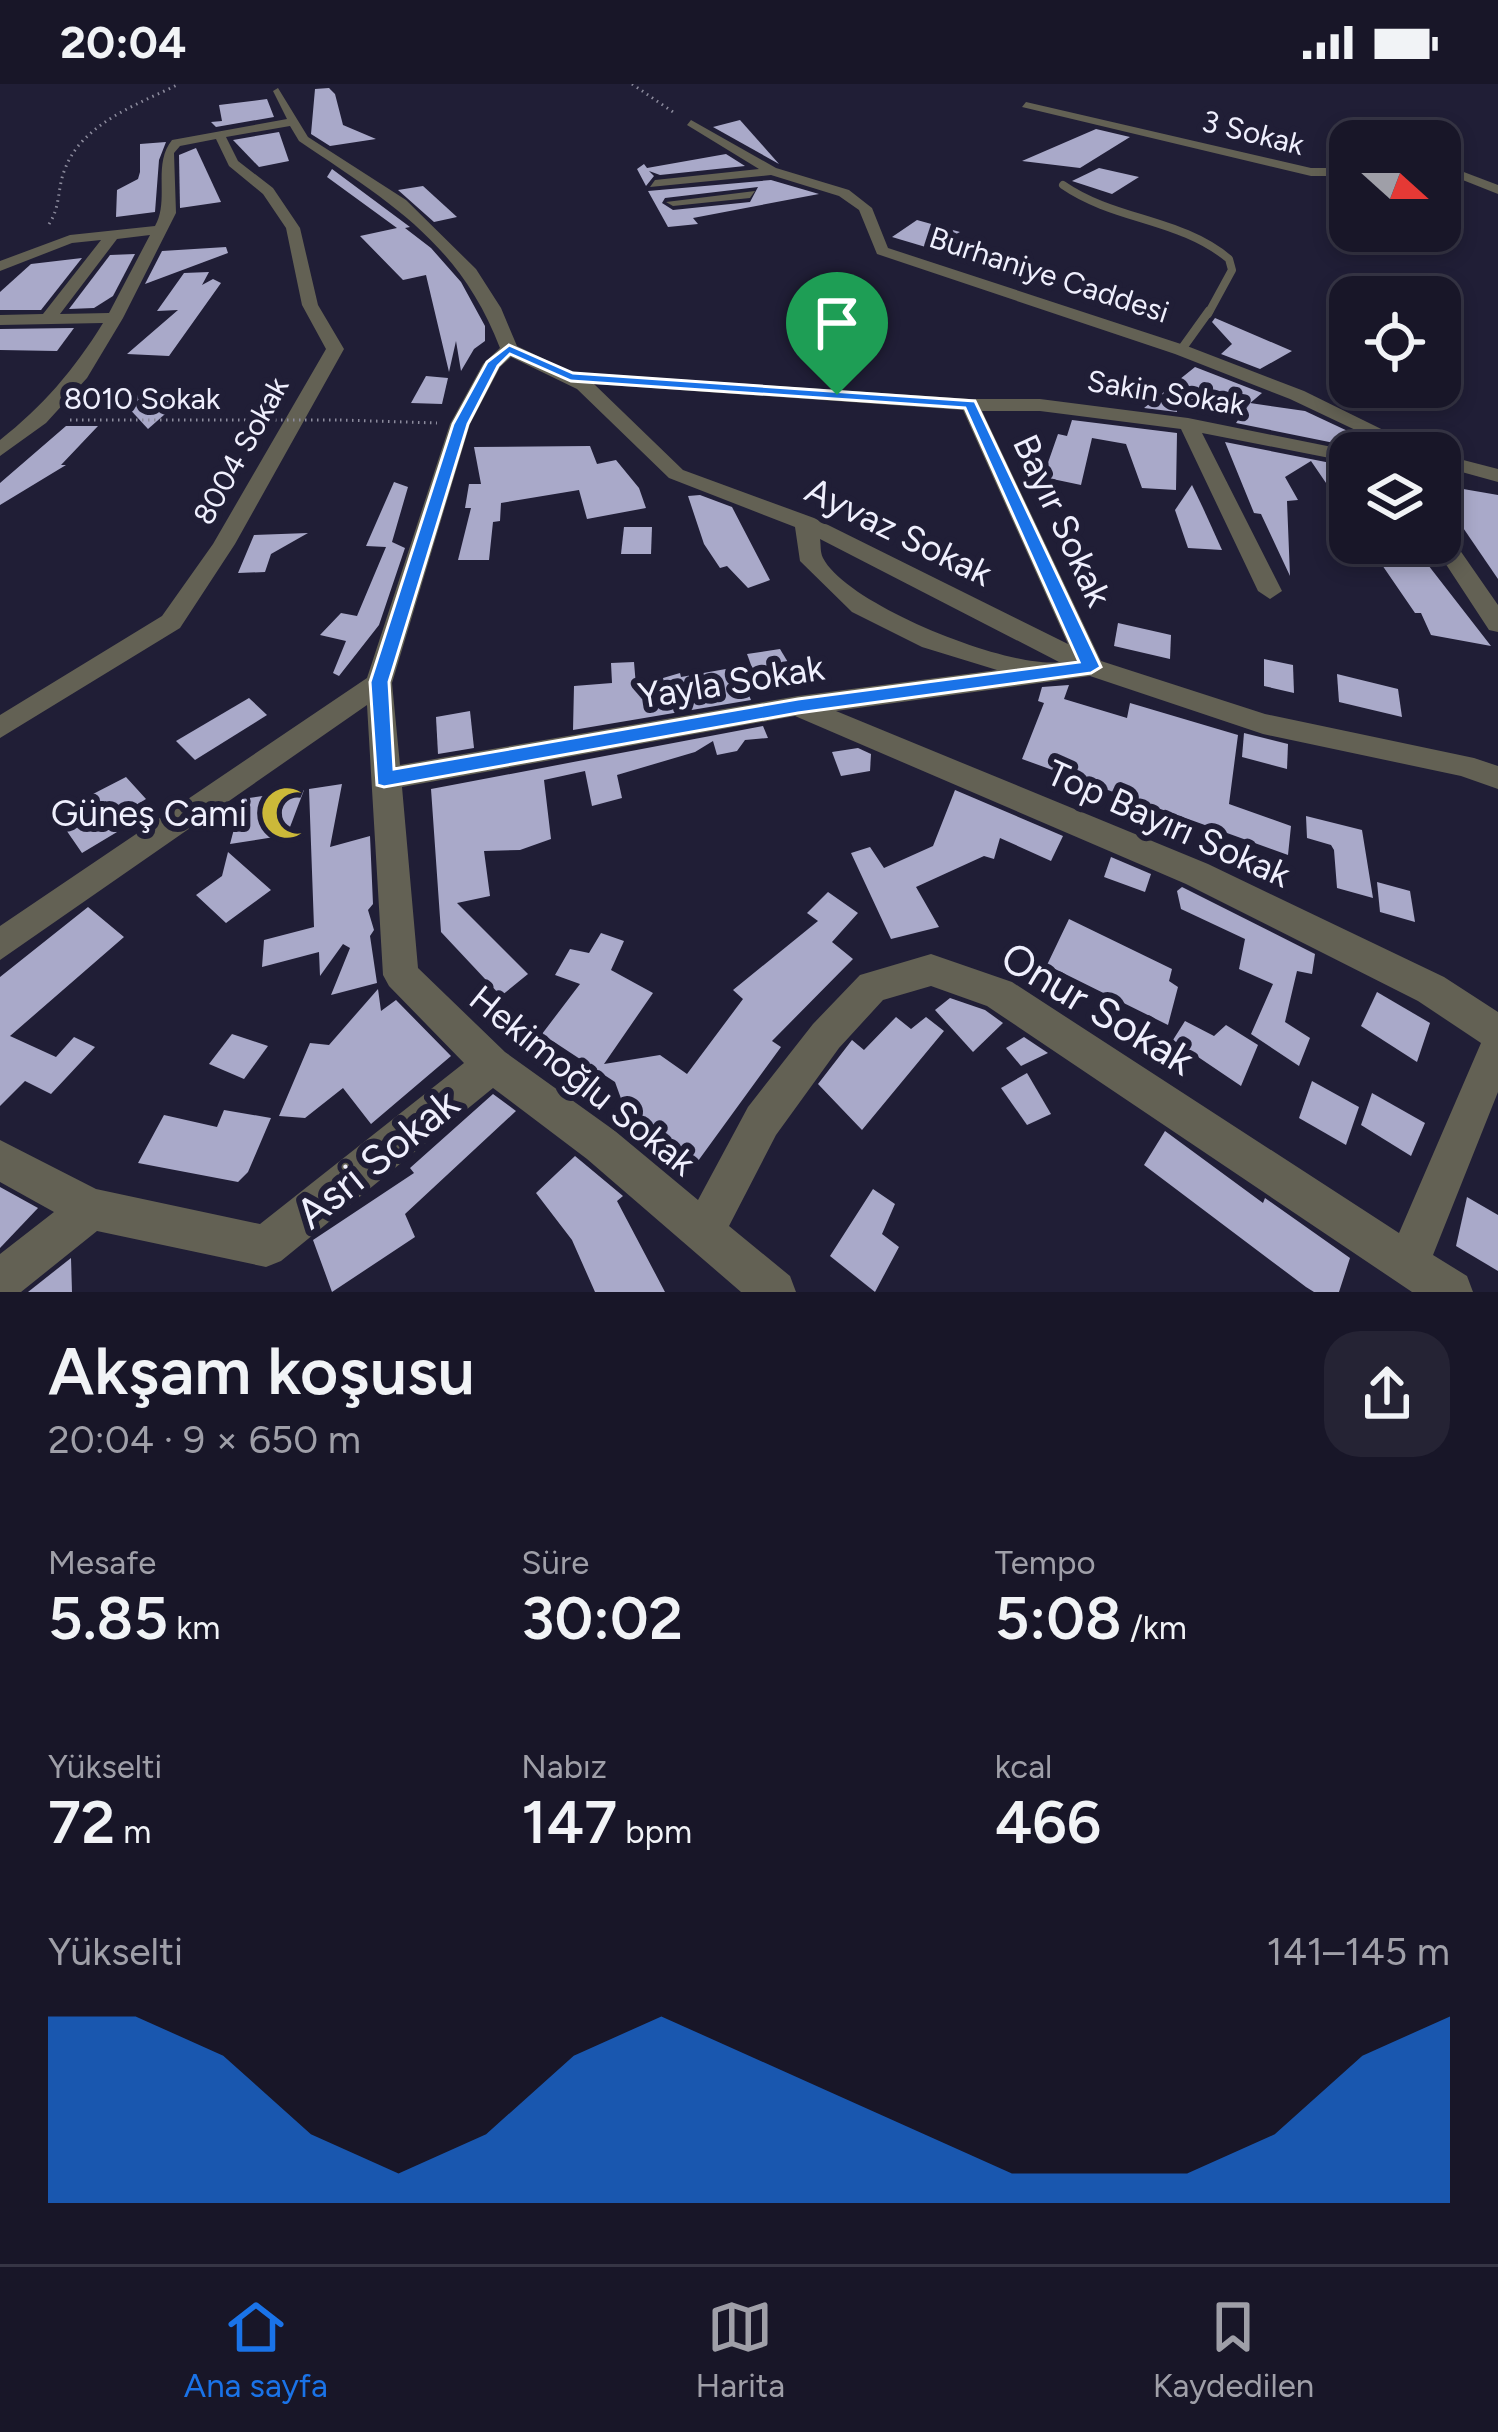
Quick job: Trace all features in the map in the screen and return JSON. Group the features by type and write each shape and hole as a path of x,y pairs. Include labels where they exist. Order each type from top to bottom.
{"street":[{"path":"278,91 303,140 401,203 471,272 493,308 509,349"},
{"name":"3 Sokak","path":"1026,105 1311,172 1329,172"},
{"path":"4,445 39,419 81,374 115,318 169,213 168,153 176,143 292,122"},
{"name":"Burhaniye Caddesi","path":"691,124 772,171 844,193 865,208 882,251 1181,350 1298,395 1376,432"},
{"name":"8004 Sokak","path":"0,728 171,622 224,544 334,349 310,305 293,228 268,191 233,163 219,134"},
{"path":"655,184 772,171"},
{"path":"1461,175 1498,190"},
{"path":"727,176 767,207"},
{"path":"673,202 750,194"},
{"path":"2,266 70,239 160,230"},
{"path":"47,319 115,232"},
{"path":"0,320 115,318"},
{"name":"Ayvaz Sokak","path":"509,349 571,377 676,474 806,523 1091,667 1263,724 1464,766 1498,778"},
{"name":"Hekimoğlu Sokak","path":"509,349 492,364 460,424 379,682 401,975 492,1065 704,1230 774,1292"},
{"name":"Sakin Sokak","path":"571,377 1040,405 1188,424 1329,452"},
{"name":"Bayır Sokak","path":"970,404 1091,667"},
{"path":"1188,424 1270,591"},
{"path":"1461,466 1498,476"},
{"path":"1461,480 1498,488"},
{"path":"806,523 812,561 861,606 932,641 1042,675"},
{"path":"1458,564 1498,623"},
{"name":"Yayla Sokak","path":"384,779 798,706 1091,667"},
{"path":"0,945 379,682"},
{"name":"Top Bayırı Sokak","path":"798,706 1196,874 1431,989 1498,1033"},
{"name":"Onur Sokak","path":"704,1230 762,1120 826,1036 872,987 931,970 998,994 1451,1292"},
{"path":"1408,1263 1498,1046"},
{"name":"Asri Sokak","path":"92,1209 266,1246 492,1065"},
{"path":"0,1160 92,1209 0,1281"}],"lane":[{"path":"1063,185 1093,203 1196,236 1232,263 1192,342 1181,350"}],"path":[{"path":"49,225 61,211 64,170 99,128 179,84"},
{"path":"632,84 691,124"},
{"name":"8010 Sokak","path":"39,419 460,424"}],"building":[{"path":"329,88 343,125 376,139 330,146 311,134 315,89"},
{"path":"267,99 274,117 216,127 211,122 222,121 219,105"},
{"path":"740,120 779,164 713,127"},
{"path":"1096,129 1130,137 1080,168 1022,161"},
{"path":"279,132 289,161 259,167 233,140"},
{"path":"166,142 159,160 155,212 116,217 117,190 138,179 140,144"},
{"path":"196,148 221,202 180,208 179,155"},
{"path":"726,154 745,166 660,175 649,171 654,176 646,186 637,169 644,164 647,168"},
{"path":"1099,168 1139,177 1112,194 1072,181"},
{"path":"332,169 410,227 405,228 431,248 461,282 485,326 485,341 461,371 456,341 449,372 426,275 403,280 360,236 397,228 327,177"},
{"path":"771,180 819,194 668,227 648,191","holes":["758,187 750,202 673,210 662,203 665,198"]},
{"path":"423,186 457,217 434,222 398,190"},
{"path":"917,220 960,232 929,248 892,237"},
{"path":"226,247 228,253 145,284 162,251"},
{"path":"135,254 113,296 94,308 69,309 110,255"},
{"path":"82,258 41,310 0,310 0,292 31,264"},
{"path":"209,272 202,285 213,279 221,283 169,356 127,354 178,310 157,311 184,273"},
{"path":"1215,318 1292,351 1260,369 1221,354 1232,344 1212,322"},
{"path":"74,328 57,351 0,350 0,329"},
{"path":"1195,367 1262,393 1235,416 1177,406 1177,412 1144,408"},
{"path":"426,376 448,378 442,404 411,403"},
{"path":"114,392 181,400 148,429"},
{"path":"1250,403 1305,411 1350,432 1329,432 1329,442 1236,423"},
{"path":"1072,420 1177,433 1176,490 1142,488 1126,444 1092,438 1081,485 1043,477 1058,434 1067,436"},
{"path":"66,426 98,426 61,465 66,465 0,505 0,483"},
{"path":"1225,442 1329,463 1329,487 1311,461 1285,477 1298,500 1287,501 1290,576 1261,514 1254,513"},
{"path":"590,446 597,464 616,460 639,488 646,508 587,519 579,490 501,503 500,521 493,522 489,560 458,560 471,508 465,508 469,484 481,484 474,447"},
{"path":"394,482 408,487 392,542 405,548 379,625 339,676 333,673 346,641 320,635 341,613 357,616 386,547 366,546"},
{"path":"1192,485 1222,550 1188,548 1175,510"},
{"path":"1461,489 1498,495 1498,579 1461,525"},
{"path":"700,495 732,507 770,580 748,588 727,566 720,568 704,544 688,496"},
{"path":"624,527 652,527 651,554 621,554"},
{"path":"308,533 271,554 265,572 238,573 254,535"},
{"path":"1381,564 1427,564 1491,646 1431,635 1421,613 1415,613"},
{"path":"1118,623 1171,635 1170,659 1114,646"},
{"path":"780,649 795,674 757,681 747,654"},
{"path":"1264,659 1293,665 1294,693 1264,686"},
{"path":"634,662 636,686 680,673 681,677 737,667 751,700 573,730 574,686 612,683 611,663"},
{"path":"1337,674 1398,689 1402,717 1339,702"},
{"path":"1069,685 1064,699 1127,718 1130,703 1238,735 1229,804 1291,826 1288,855 1022,759 1044,703 1038,701 1042,687"},
{"path":"249,698 267,715 195,760 176,741"},
{"path":"470,711 474,748 438,754 436,717"},
{"path":"763,726 768,738 745,740 737,751 717,755 713,741 695,752 617,775 622,798 592,806 585,771 544,780 551,839 520,850 484,851 490,896 457,903 528,974 501,996 441,932 431,789"},
{"path":"1244,733 1288,744 1287,769 1242,757"},
{"path":"858,748 871,754 870,771 841,776 832,752"},
{"path":"126,777 146,799 109,822 117,832 82,853 62,824 100,802 93,794"},
{"path":"342,784 330,847 370,836 373,904 368,910 377,983 331,995 350,948 343,944 320,976 319,952 262,967 264,940 314,927 309,789"},
{"path":"304,790 287,835 230,844 242,799"},
{"path":"955,790 1063,836 1051,861 1000,838 994,859 984,856 916,887 939,927 891,939 851,853 870,847 884,868 933,846"},
{"path":"1306,816 1362,830 1373,898 1337,888 1334,850 1307,838"},
{"path":"228,852 271,890 226,923 196,895 222,876"},
{"path":"1111,857 1151,874 1145,892 1104,877"},
{"path":"1377,882 1410,891 1415,922 1380,912"},
{"path":"1182,887 1315,954 1312,974 1297,971 1285,1022 1310,1038 1299,1066 1251,1034 1273,984 1239,969 1245,939 1181,909 1177,891"},
{"path":"828,892 858,913 832,942 853,959 772,1041 781,1047 698,1161 623,1104 615,1082 542,1034 580,984 555,975 570,949 589,953 601,933 624,941 611,970 653,993 604,1064 660,1055 687,1074 743,999 733,990 818,921 807,913"},
{"path":"88,907 124,937 10,1036 56,1057 74,1037 95,1047 51,1094 25,1081 0,1106 0,977"},
{"path":"1069,919 1172,969 1169,981 1178,987 1168,1025 1047,965"},
{"path":"378,989 381,1011 396,1000 451,1056 371,1124 343,1088 305,1118 279,1116 310,1043 329,1045"},
{"path":"1377,992 1430,1023 1417,1062 1361,1026"},
{"path":"950,998 985,1010 1003,1023 973,1052 935,1010"},
{"path":"896,1017 911,1029 926,1017 944,1031 862,1130 818,1084 852,1040 864,1050"},
{"path":"1185,1021 1214,1036 1226,1025 1258,1045 1241,1086 1173,1040"},
{"path":"232,1034 268,1046 244,1079 209,1064"},
{"path":"1024,1037 1048,1053 1021,1066 1006,1048"},
{"path":"1027,1073 1051,1114 1027,1125 1001,1088"},
{"path":"1312,1081 1359,1107 1346,1145 1299,1118"},
{"path":"1372,1093 1425,1123 1411,1156 1361,1125"},
{"path":"493,1094 516,1111 405,1214 415,1237 332,1292 313,1240 414,1173 410,1168"},
{"path":"224,1110 271,1118 248,1172 238,1182 138,1163 164,1115 217,1127"},
{"path":"1165,1131 1263,1203 1265,1198 1350,1258 1339,1292 1314,1292 1306,1287 1144,1165"},
{"path":"575,1156 623,1196 617,1201 665,1292 595,1292 572,1240 536,1193"},
{"path":"0,1187 38,1208 0,1248"},
{"path":"873,1189 895,1204 882,1234 899,1247 875,1292 830,1256"},
{"path":"1467,1197 1498,1215 1498,1271 1456,1246"},
{"path":"71,1258 72,1292 28,1292"}],"place":[{"name":"Güneş Cami","path":"287,813"}],"route":[{"path":"509,349 571,377 837,395 970,404 1091,667 798,706 384,779 379,682 460,424 492,364 509,349"}]}
